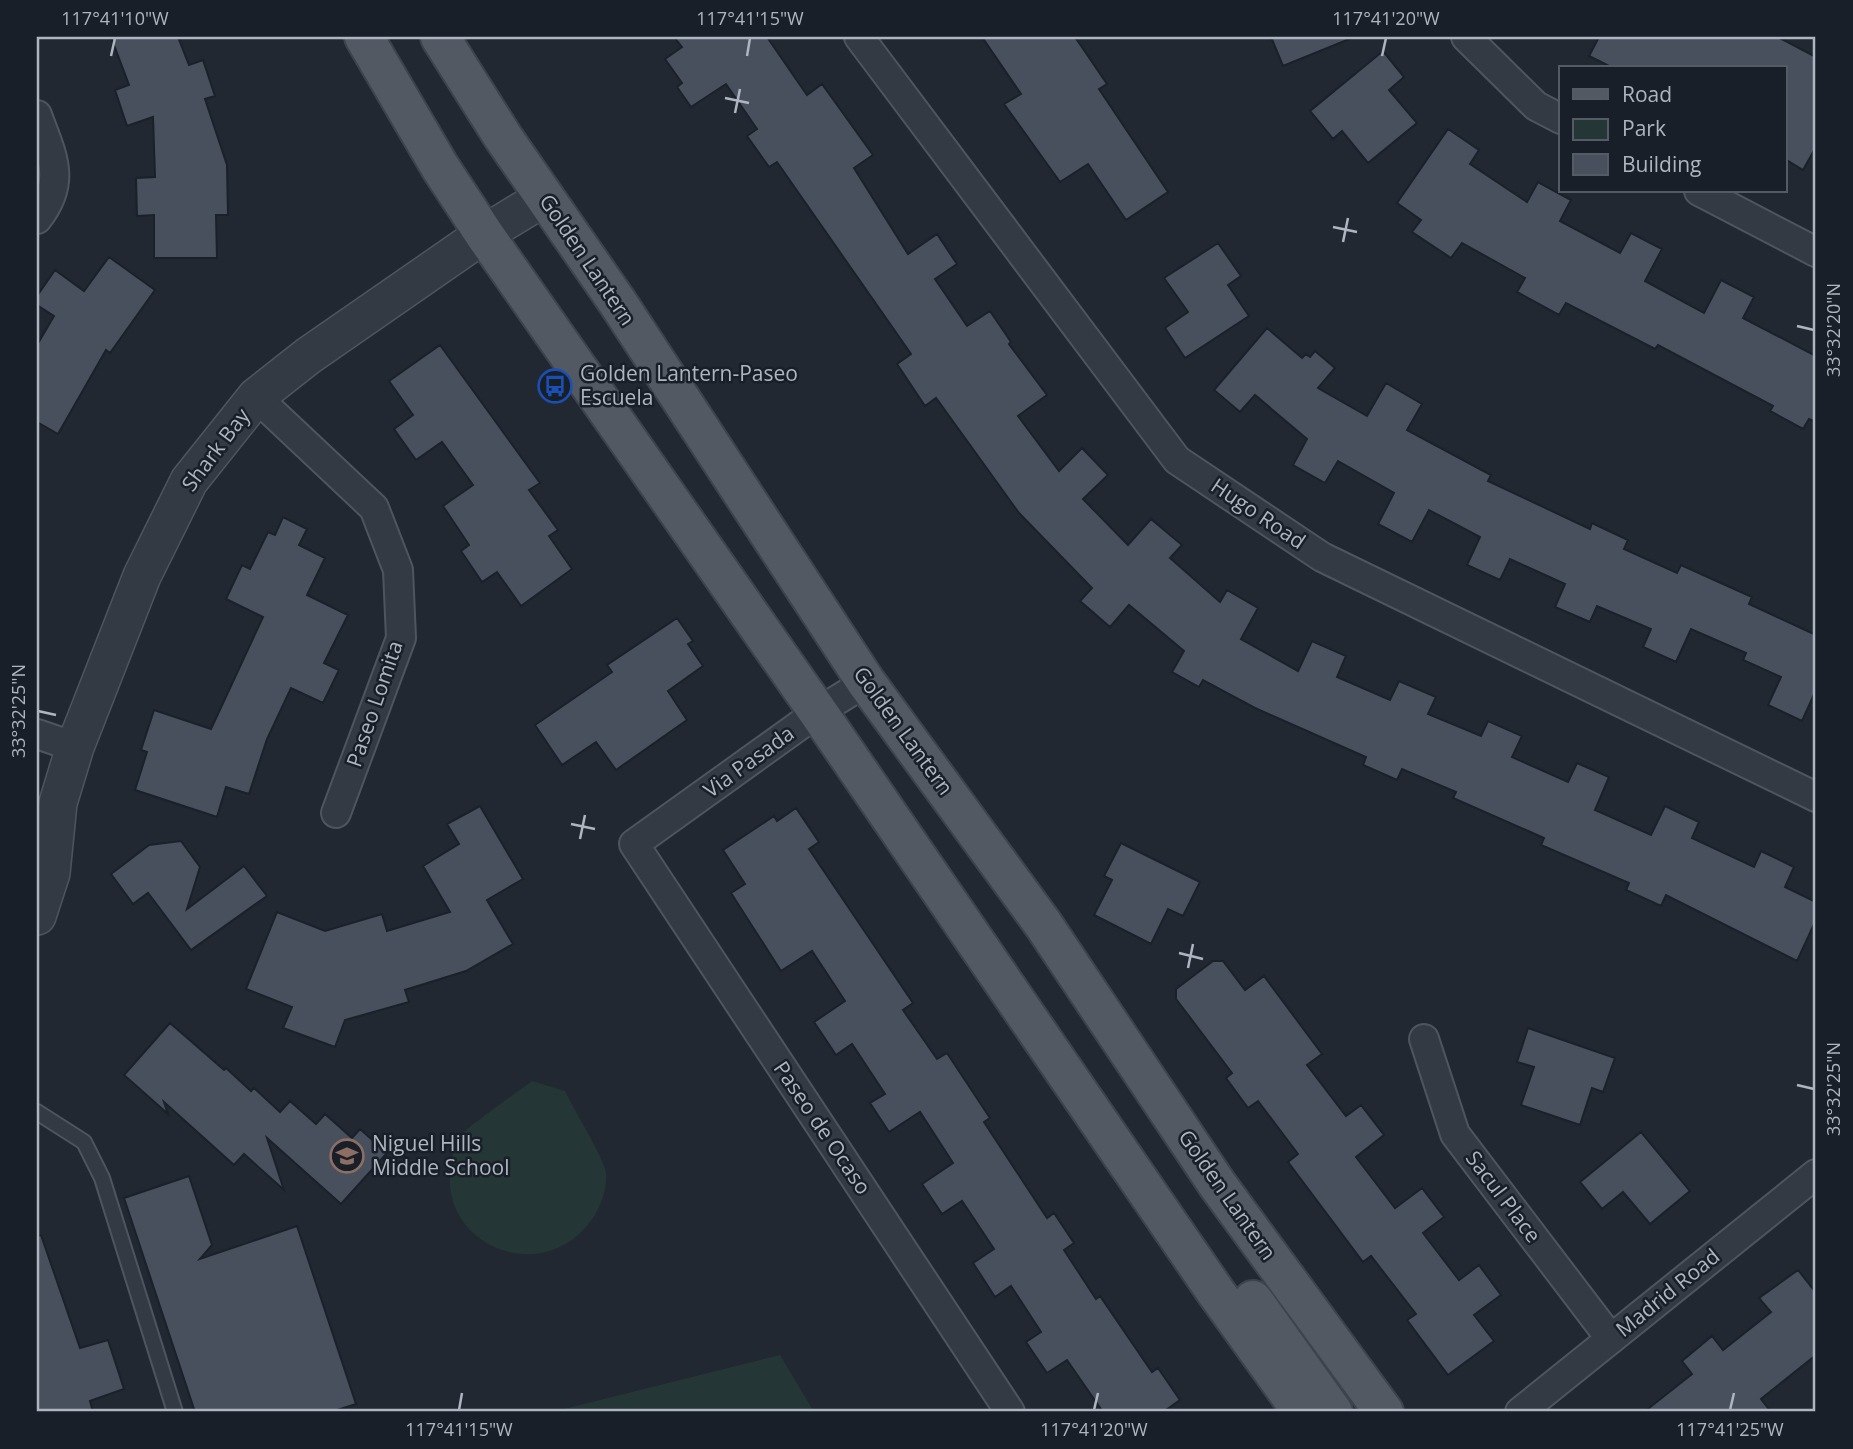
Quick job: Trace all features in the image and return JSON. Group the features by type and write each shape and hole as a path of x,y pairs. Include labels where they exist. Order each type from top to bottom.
{"main road":[{"path":"364,37 440,167 484,234 818,712 1215,1291 1302,1412"},
{"name":"Golden Lantern","path":"440,37 866,682 1043,924 1217,1184 1384,1412"},
{"path":"1215,1291 1232,1290 1250,1295 1333,1412"}],"street":[{"name":"Hugo Road","path":"859,37 1177,460 1322,556 1816,797"},
{"path":"1466,37 1535,106 1559,118"},
{"path":"37,115 54,163 52,200 37,219"},
{"path":"1701,192 1816,252"},
{"name":"Shark Bay","path":"58,803 75,747 142,576 189,481 256,397 308,356 484,234 545,197"},
{"name":"Paseo Lomita","path":"256,397 374,508 398,570 401,638 336,813"},
{"name":"Via Pasada","path":"634,844 818,712 866,682"},
{"path":"37,734 75,747"},
{"path":"37,837 58,803"},
{"path":"37,916 51,873 58,803"},
{"name":"Paseo de Ocaso","path":"634,844 1010,1412"},
{"name":"Sacul Place","path":"1424,1039 1455,1133 1611,1339"},
{"name":"Madrid Road","path":"1520,1412 1816,1174"}],"lane":[{"path":"37,1112 84,1142 102,1178 175,1412"}],"green space":[{"path":"532,1081 565,1091 599,1155 606,1172 606,1185 594,1217 568,1242 544,1252 518,1254 494,1247 474,1233 458,1214 450,1189 452,1161 455,1142 461,1135"},
{"path":"780,1355 814,1412 552,1412"}],"building":[{"path":"111,37 178,37 189,65 203,60 215,96 205,99 227,165 228,215 216,215 217,258 154,258 154,215 137,216 136,178 155,177 153,117 127,126 115,90 129,85"},
{"path":"674,37 767,37 807,95 822,84 873,155 854,168 908,254 937,234 957,264 935,279 967,326 990,311 1011,342 1009,344 1047,395 1018,416 1059,471 1082,448 1108,475 1083,499 1128,545 1151,519 1182,545 1170,558 1220,602 1227,590 1258,608 1241,639 1298,671 1312,641 1346,656 1337,677 1390,700 1399,681 1436,697 1428,714 1481,736 1488,721 1522,736 1512,757 1568,782 1577,763 1609,777 1595,810 1651,835 1665,806 1699,822 1692,838 1754,867 1761,851 1794,867 1785,887 1816,902 1816,920 1797,961 1666,895 1661,906 1626,890 1629,883 1541,845 1544,838 1453,798 1456,792 1402,769 1397,780 1363,765 1366,757 1255,708 1203,680 1199,687 1172,672 1184,651 1129,605 1110,627 1080,601 1092,588 1019,513 936,398 925,406 897,364 911,354 777,162 769,167 747,136 757,129 726,84 691,107 677,87 682,83 665,59 682,47"},
{"path":"982,37 1075,37 1107,84 1099,89 1168,192 1126,220 1088,164 1060,182 1004,104 1021,94"},
{"path":"1271,37 1352,37 1352,38 1283,66"},
{"path":"1599,37 1778,37 1816,57 1816,147 1803,170 1786,160 1786,66 1609,66 1589,56"},
{"path":"1383,51 1404,77 1389,90 1417,123 1368,163 1342,131 1333,139 1310,111"},
{"path":"1448,129 1479,150 1470,164 1527,202 1538,182 1571,200 1560,221 1620,253 1631,233 1662,249 1645,281 1704,313 1721,280 1754,297 1743,318 1816,356 1816,422 1809,419 1803,429 1770,411 1773,406 1658,345 1655,349 1566,303 1559,315 1517,292 1525,278 1462,243 1451,258 1412,232 1421,220 1397,203"},
{"path":"1218,243 1241,276 1228,285 1249,316 1185,358 1165,328 1188,312 1164,278"},
{"path":"109,257 155,290 110,353 106,350 58,434 37,422 37,345 54,316 37,305 37,296 55,270 84,291"},
{"path":"1267,328 1302,358 1306,354 1310,357 1315,351 1335,368 1318,388 1367,416 1386,383 1422,404 1407,430 1491,475 1488,481 1590,529 1592,523 1628,540 1624,549 1677,573 1681,565 1752,597 1749,604 1816,635 1816,690 1802,721 1768,705 1781,677 1743,660 1746,653 1691,629 1676,662 1643,647 1651,629 1597,606 1590,622 1555,607 1565,584 1510,559 1500,580 1467,565 1480,537 1429,510 1412,542 1378,524 1394,493 1338,461 1325,483 1293,465 1307,439 1255,395 1240,412 1214,390"},
{"path":"440,345 540,483 529,490 558,530 549,536 572,569 521,606 497,572 482,582 461,551 469,545 443,506 473,485 442,442 416,460 394,429 413,415 389,381"},
{"path":"283,517 307,529 299,545 325,558 307,595 348,615 324,663 339,670 323,703 291,688 267,739 249,794 226,787 217,817 135,790 147,752 141,750 154,710 211,729 263,617 226,599 242,565 250,569 268,532 275,535"},
{"path":"677,618 693,641 688,644 703,666 668,691 687,720 616,770 596,742 562,765 535,725 612,672 607,665"},
{"path":"480,806 523,879 487,900 513,944 466,971 405,990 409,1002 345,1020 335,1047 283,1028 292,1007 246,989 277,912 325,931 382,914 387,931 450,912 423,866 459,844 447,824"},
{"path":"796,808 819,842 809,849 913,1003 903,1010 937,1059 947,1053 990,1118 984,1122 1047,1218 1054,1213 1074,1243 1064,1250 1096,1299 1100,1296 1152,1372 1158,1368 1180,1400 1163,1412 1103,1412 1067,1360 1047,1373 1026,1342 1041,1332 1011,1286 995,1297 973,1263 994,1249 962,1201 942,1214 922,1184 953,1163 920,1112 889,1132 870,1103 885,1094 852,1044 836,1055 814,1022 845,1001 812,951 781,971 731,893 745,884 723,850 774,816 777,821"},
{"path":"181,841 200,867 187,909 244,866 267,896 191,950 148,893 133,904 111,874 149,845"},
{"path":"1121,843 1200,882 1183,916 1168,909 1151,944 1094,915 1112,880 1104,876"},
{"path":"1213,961 1223,961 1245,990 1264,976 1322,1054 1307,1065 1346,1116 1361,1105 1384,1135 1356,1157 1395,1208 1422,1188 1444,1217 1423,1233 1459,1280 1479,1265 1501,1295 1474,1315 1494,1341 1448,1375 1407,1320 1416,1314 1371,1256 1363,1262 1288,1162 1298,1154 1258,1101 1248,1108 1226,1078 1232,1073 1176,999 1176,989"},
{"path":"170,1023 224,1070 226,1068 251,1091 254,1088 280,1112 290,1101 316,1124 325,1114 352,1138 360,1129 387,1153 341,1204 267,1138 284,1190 244,1154 234,1165 164,1102 168,1114 124,1075"},
{"path":"1528,1028 1615,1058 1603,1092 1592,1088 1580,1125 1521,1105 1534,1067 1517,1062"},
{"path":"1641,1132 1690,1191 1650,1224 1623,1192 1602,1209 1580,1182"},
{"path":"189,1176 212,1245 200,1259 297,1226 356,1404 331,1412 195,1412 124,1198"},
{"path":"41,1235 80,1348 108,1340 124,1389 90,1401 93,1412 37,1412 37,1236"},
{"path":"1798,1270 1816,1293 1816,1355 1761,1399 1771,1412 1644,1412 1692,1374 1682,1361 1712,1336 1723,1350 1771,1312 1759,1298"}],"place":[{"name":"Golden Lantern-Paseo Escuela","path":"555,386"},
{"name":"Niguel Hills Middle School","path":"347,1156"}]}
